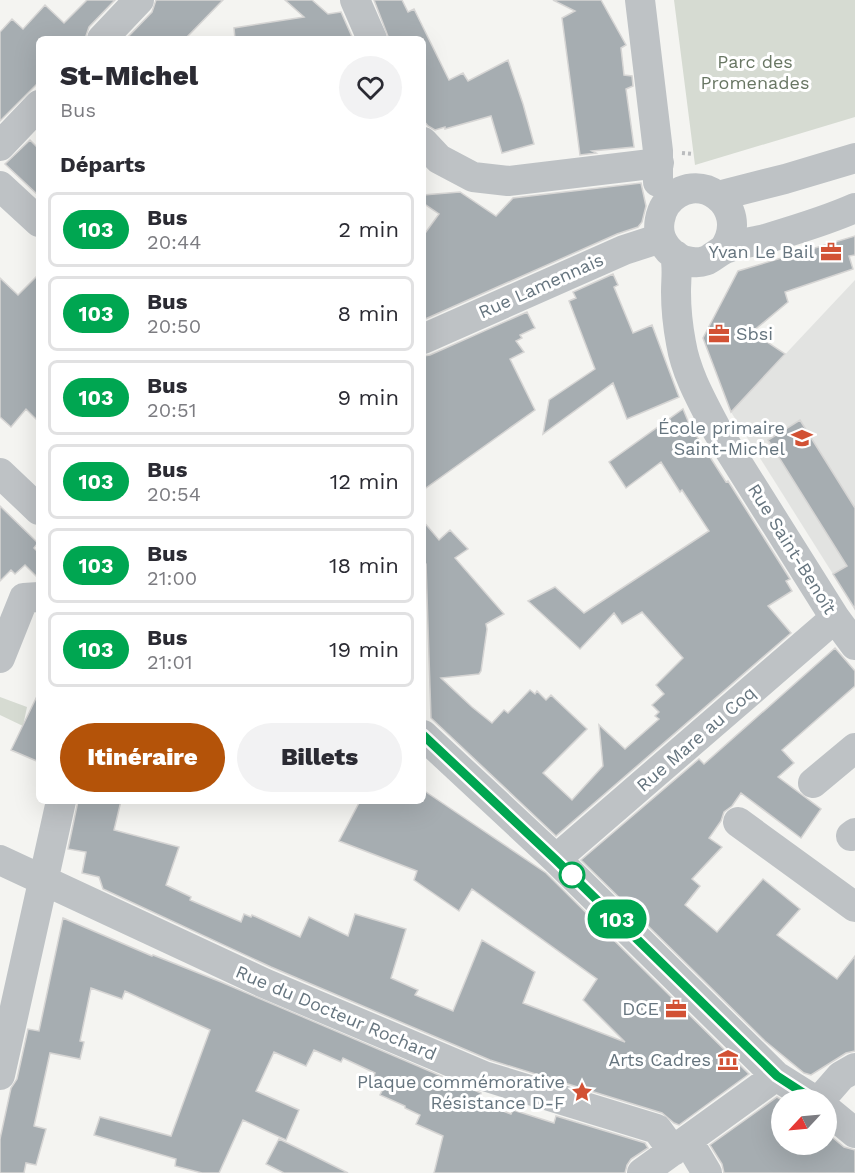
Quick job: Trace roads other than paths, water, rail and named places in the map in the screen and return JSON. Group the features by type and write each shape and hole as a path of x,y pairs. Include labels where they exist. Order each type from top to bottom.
{"street":[{"path":"105,36 139,0"},
{"path":"355,0 371,36"},
{"path":"640,0 659,163 657,175 665,205"},
{"path":"0,146 36,108"},
{"path":"426,145 439,159 473,177 508,181 659,163"},
{"path":"659,163 676,179 714,200 732,233 690,251 661,215 665,205 681,192 714,200 855,158"},
{"path":"0,186 36,219"},
{"name":"Rue Lamennais","path":"426,338 624,250 690,251 824,221 855,208"},
{"name":"Rue Saint-Benoît","path":"690,251 678,274 676,292 681,343 688,371 718,432 846,626"},
{"path":"0,473 36,507"},
{"path":"0,658 24,598 36,597"},
{"name":"Rue Mare au Coq","path":"556,860 846,626"},
{"path":"426,738 556,860 777,1076 797,1089"},
{"path":"813,783 855,748"},
{"path":"0,1075 60,804"},
{"path":"738,822 855,907"},
{"name":"Rue du Docteur Rochard","path":"0,860 264,983 484,1076 657,1129 680,1146 707,1173"},
{"path":"830,1089 841,1076 855,1068"},
{"path":"642,1173 777,1076"},
{"path":"837,1118 855,1133"}],"place":[{"name":"Yvan Le Bail","path":"831,252"},
{"name":"Sbsi","path":"719,334"},
{"name":"École primaire Saint-Michel","path":"802,438"},
{"name":"DCE","path":"676,1009"},
{"name":"Arts Cadres","path":"728,1060"},
{"name":"Plaque commémorative Résistance D-F","path":"582,1092"}],"park label":[{"name":"Parc des Promenades","path":"755,72"}]}
